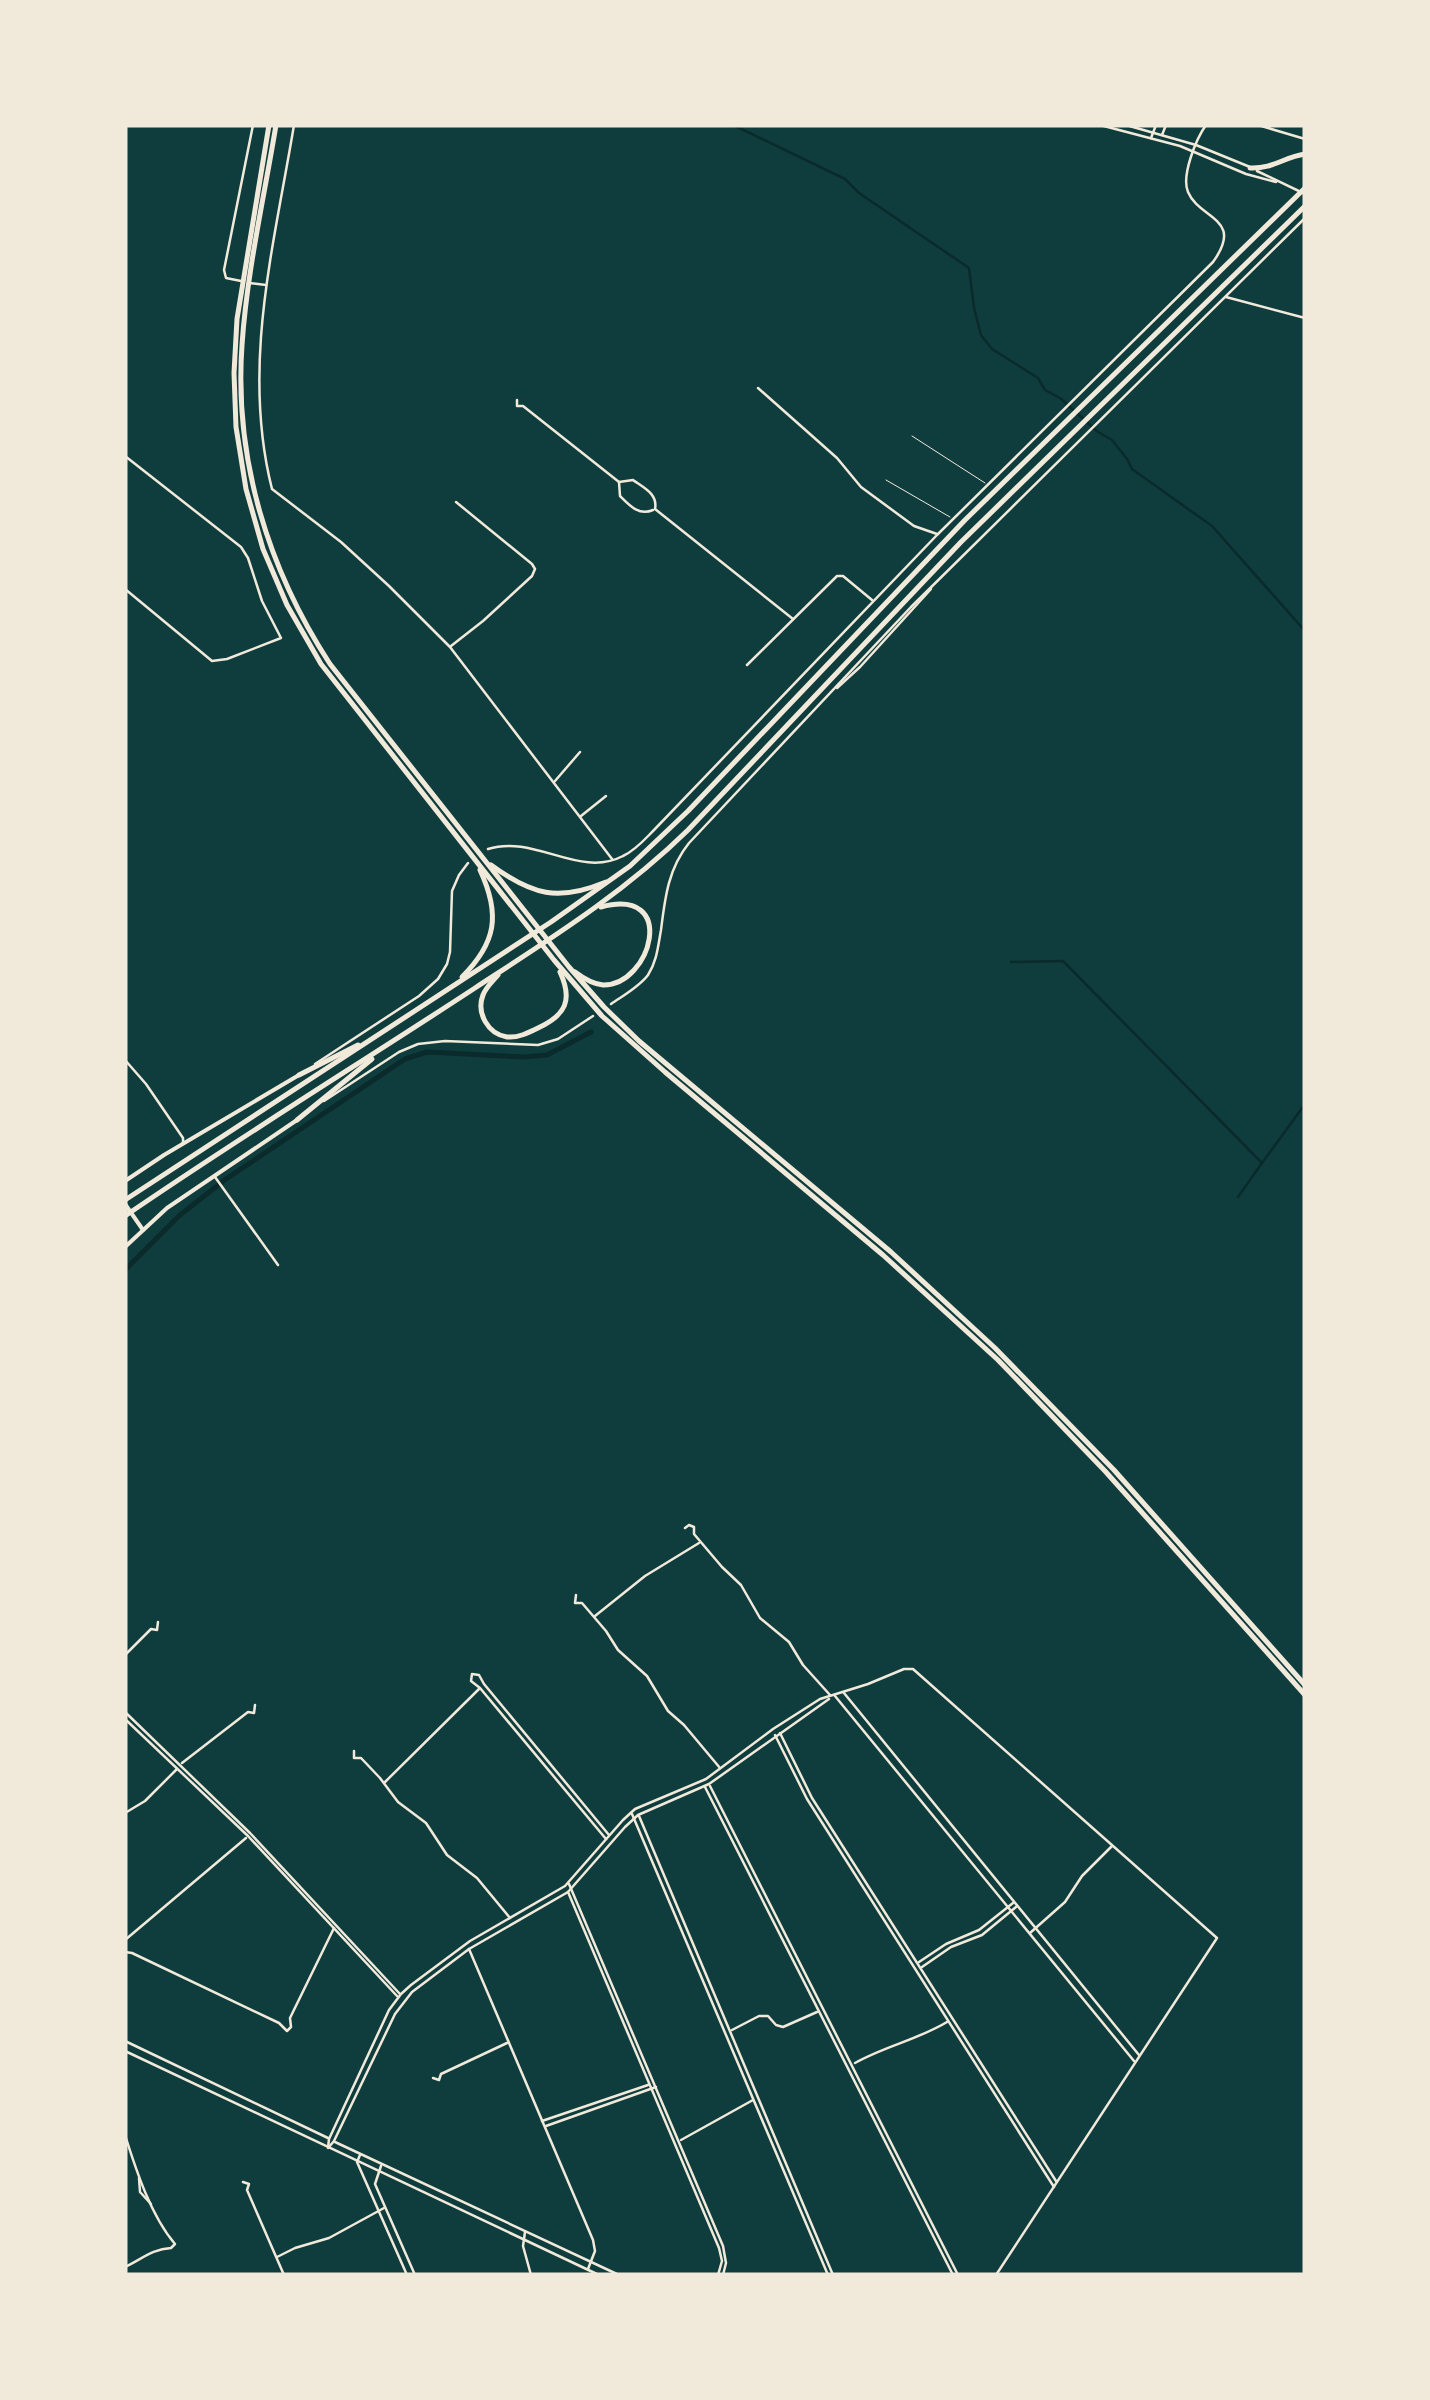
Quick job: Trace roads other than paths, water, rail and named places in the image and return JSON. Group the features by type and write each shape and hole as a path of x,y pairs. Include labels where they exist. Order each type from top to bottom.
{"highway":[{"path":"272,125 234,354 236,427 248,498 269,565 294,618 326,671 520,916 569,967 593,982 612,984 628,974 649,946 650,928 638,910 630,906 614,904 593,910"},
{"path":"1250,168 1268,167 1305,154"},
{"path":"125,1202 618,876 680,819 933,552 1305,191"},
{"path":"125,1216 593,910 640,874 921,584 1305,206"},
{"path":"245,291 243,425 254,494 279,571 304,623 336,672 528,916 591,1004 883,1255 1016,1378 1105,1470 1305,1695"},
{"path":"448,990 480,956 492,927 488,889 470,854"},
{"path":"484,860 522,886 550,894 585,890 618,876"},
{"path":"502,970 484,993 482,1016 496,1033 517,1036 553,1020 564,1006 566,987 557,957"},
{"path":"569,967 639,1040 891,1252 995,1348 1114,1470 1305,1685"},
{"path":"300,1074 379,1036"},
{"path":"297,1120 383,1048"}],"main road":[{"path":"125,1181 185,1140 226,1120 300,1074"},
{"path":"125,1247 167,1208 297,1120"},
{"path":"125,1202 143,1230"}],"street":[{"path":"252,125 224,272 231,280 268,285"},
{"path":"294,125 260,332 260,421 274,492 341,542 450,647 613,860"},
{"path":"1100,125 1160,141 1251,176 1305,191"},
{"path":"1126,125 1196,144 1282,184"},
{"path":"1151,139 1156,125"},
{"path":"1160,141 1166,125"},
{"path":"488,849 520,845 593,863 613,860 635,849 654,830 937,534 1211,265 1224,238 1220,224 1194,201 1186,188 1186,174 1206,125"},
{"path":"1258,125 1305,140"},
{"path":"611,1004 640,983 653,966 668,883 680,855 698,833 935,584 1305,218"},
{"path":"1226,296 1305,318"},
{"path":"758,388 837,458 862,487 914,526 937,534"},
{"path":"524,406 618,482 619,494 636,510 655,510"},
{"path":"125,456 241,547 281,636 212,662 125,590"},
{"path":"618,482 633,480 652,494 655,510"},
{"path":"450,647 535,570 456,502"},
{"path":"655,510 793,619"},
{"path":"747,665 839,575 873,601"},
{"path":"554,782 580,752"},
{"path":"580,817 606,796"},
{"path":"300,1074 419,996 438,979 450,952 452,891 468,863"},
{"path":"297,1120 412,1046 445,1042 538,1046 554,1041 593,1016"},
{"path":"125,1060 185,1140"},
{"path":"213,1175 278,1265"},
{"path":"694,1534 741,1585 757,1615 789,1642 804,1665 1136,2062"},
{"path":"594,1617 646,1576 700,1542"},
{"path":"583,1599 618,1650 647,1676 668,1711 723,1771"},
{"path":"125,1654 160,1626 157,1622 151,1623 152,1629"},
{"path":"723,1771 775,1728 820,1699 904,1669 915,1670 1218,1938 996,2275"},
{"path":"478,1681 612,1842"},
{"path":"384,1783 482,1686"},
{"path":"842,1692 1140,2056"},
{"path":"328,2148 386,2016 400,1995 466,1943 570,1891 636,1817 706,1783 832,1696"},
{"path":"125,1813 145,1801 248,1707"},
{"path":"125,1712 249,1834 404,2000"},
{"path":"125,1719 180,1766"},
{"path":"775,1728 807,1798 1055,2184"},
{"path":"361,1758 355,1759 355,1750 361,1751 361,1758 398,1802 426,1823 447,1855 480,1881 512,1921"},
{"path":"331,2140 404,2000 469,1949 567,1884 633,1811 706,1783"},
{"path":"706,1783 956,2275"},
{"path":"633,1811 831,2275"},
{"path":"125,1940 249,1834"},
{"path":"1030,1933 1065,1902 1084,1873 1114,1845"},
{"path":"567,1884 721,2252 721,2275"},
{"path":"917,1967 946,1944 980,1930 1016,1904"},
{"path":"279,2023 290,2018 335,1927"},
{"path":"131,1937 128,1946 132,1952"},
{"path":"466,1943 593,2240 595,2251 587,2270"},
{"path":"125,1952 279,2023 284,2031 291,2026 290,2018"},
{"path":"728,2032 762,2016 783,2027 821,2010"},
{"path":"850,2066 882,2049 921,2037 950,2019"},
{"path":"125,2041 618,2275"},
{"path":"441,2074 440,2079 433,2078 434,2072 441,2074 508,2042"},
{"path":"125,2051 599,2275"},
{"path":"181,2078 185,2070"},
{"path":"544,2124 653,2086"},
{"path":"676,2142 756,2099"},
{"path":"125,2135 126,2147 140,2177 139,2190 174,2245 125,2266"},
{"path":"360,2153 357,2162 406,2275"},
{"path":"382,2164 375,2184 415,2275"},
{"path":"247,2190 284,2275"},
{"path":"277,2257 330,2238 386,2208"},
{"path":"526,2231 523,2240 531,2275"},
{"path":"160,2248 165,2235"}],"lane":[{"path":"912,436 988,484"},
{"path":"886,480 953,519"}],"waterway":[{"path":"733,125 845,179 859,193 969,268 981,335 992,349 1038,378 1045,390 1112,440 1132,469 1212,526 1305,631"},
{"path":"1011,962 1063,961 1262,1163 1238,1197"},
{"path":"125,1270 180,1215 226,1179 405,1059 427,1052 547,1055 591,1032"},
{"path":"1262,1163 1305,1104"}]}
